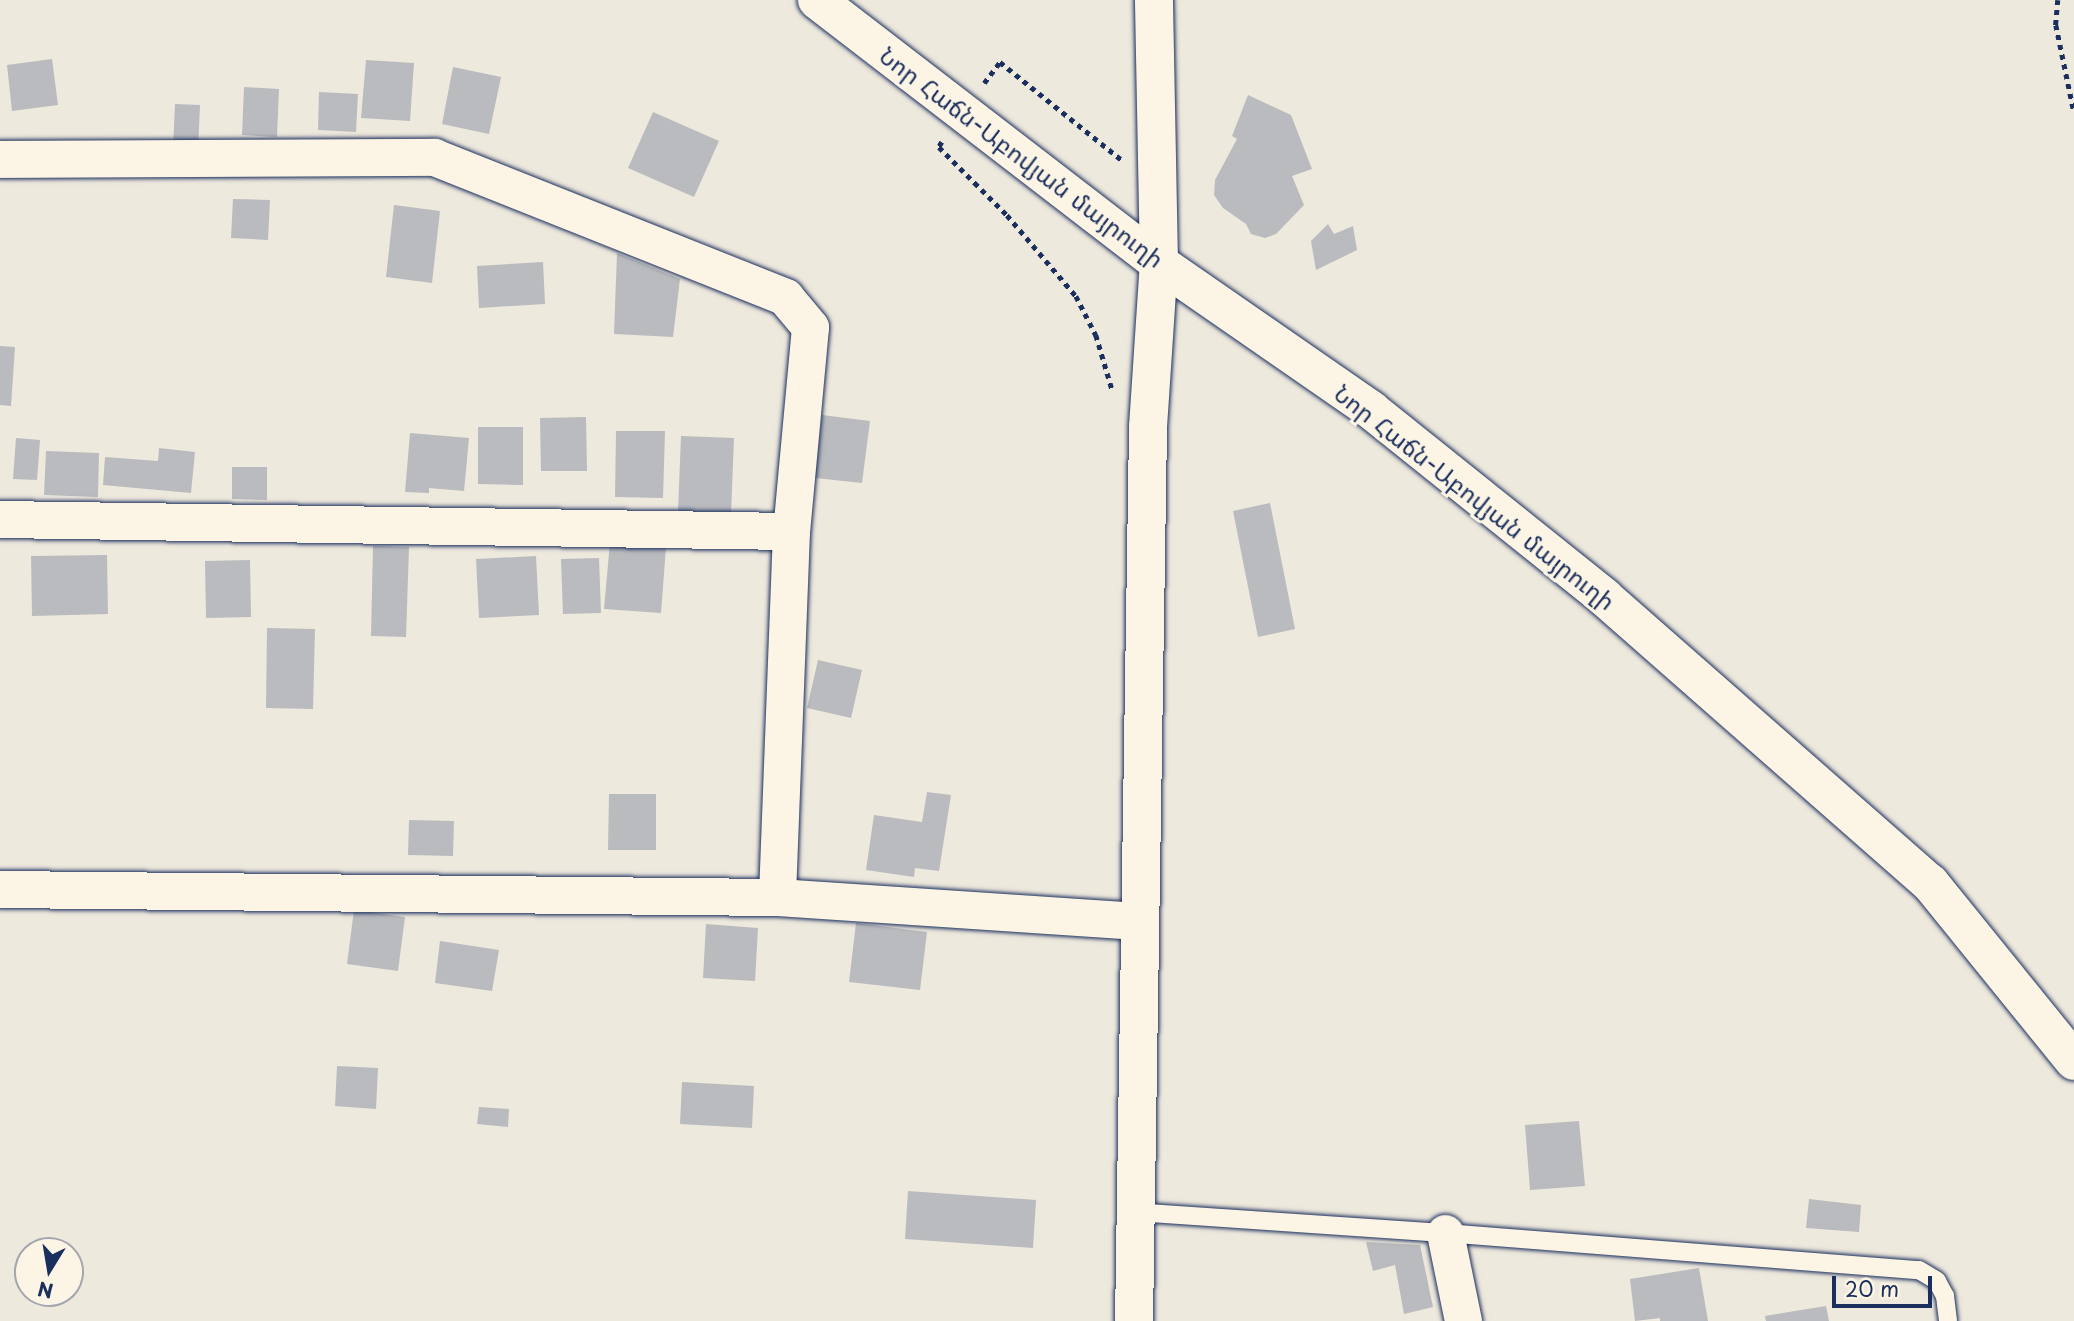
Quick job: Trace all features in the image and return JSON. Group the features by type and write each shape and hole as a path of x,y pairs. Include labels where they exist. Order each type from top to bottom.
{"main road":[{"name":"Նոր Հաճն-Աբովյան մայրուղի","path":"817,0 1160,262 1371,410 1624,615 1930,883 2074,1061"},
{"path":"1134,1321 1138,922 1148,427 1160,262 1154,0"}],"street":[{"path":"0,159 434,157 785,297 810,327 791,531 777,897"},
{"path":"0,519 791,531"},
{"path":"0,889 777,897 1138,922"},
{"path":"1445,1233 1463,1321"}],"lane":[{"path":"1134,1212 1919,1270 1937,1281 1945,1296 1948,1321"}],"path":[{"path":"2058,0 2056,25 2074,113"},
{"path":"1115,398 1096,335 1076,296 1007,215 939,147 1000,62 1158,190"}],"building":[{"path":"52,59 58,105 12,111 7,65"},
{"path":"366,60 414,63 410,121 361,118"},
{"path":"453,67 501,77 489,134 442,124"},
{"path":"244,87 279,89 277,137 242,135"},
{"path":"319,92 358,94 356,132 318,130"},
{"path":"1248,95 1291,115 1312,169 1292,176 1304,205 1276,234 1265,238 1251,234 1246,224 1223,208 1214,195 1215,180 1237,139 1232,136"},
{"path":"175,104 200,105 198,150 173,149"},
{"path":"653,112 719,141 694,197 628,168"},
{"path":"233,199 270,200 268,240 231,238"},
{"path":"394,205 440,211 432,283 386,277"},
{"path":"1328,224 1334,234 1353,226 1357,250 1316,270 1311,241"},
{"path":"617,253 680,279 673,337 614,334"},
{"path":"543,262 545,304 479,308 477,266"},
{"path":"0,346 15,347 11,406 0,405"},
{"path":"822,415 870,421 862,483 815,478"},
{"path":"586,417 587,471 541,471 540,418"},
{"path":"478,427 523,427 523,485 478,484"},
{"path":"616,431 665,431 663,498 615,497"},
{"path":"410,433 469,438 464,491 429,488 429,493 405,492"},
{"path":"681,436 734,438 731,514 678,512"},
{"path":"16,438 40,440 37,480 13,479"},
{"path":"159,448 195,452 191,493 103,485 105,457 158,461"},
{"path":"46,451 99,453 98,497 44,495"},
{"path":"232,467 267,467 267,500 232,499"},
{"path":"1270,503 1295,629 1258,637 1233,511"},
{"path":"610,542 666,547 661,613 604,609"},
{"path":"373,546 409,547 406,637 371,636"},
{"path":"107,555 108,614 32,616 31,556"},
{"path":"536,556 539,615 479,618 476,559"},
{"path":"599,558 601,613 563,614 561,559"},
{"path":"250,560 251,617 206,618 205,561"},
{"path":"267,628 315,629 313,709 266,708"},
{"path":"818,660 862,670 851,718 807,708"},
{"path":"927,792 951,795 939,871 915,868 914,877 866,870 874,815 922,822"},
{"path":"609,794 656,794 656,850 608,850"},
{"path":"409,820 454,821 453,856 408,855"},
{"path":"354,910 405,917 398,971 347,964"},
{"path":"856,923 927,932 920,990 849,982"},
{"path":"706,924 758,928 755,981 703,978"},
{"path":"440,941 499,950 492,991 435,983"},
{"path":"337,1066 378,1068 376,1109 335,1106"},
{"path":"682,1082 754,1086 752,1128 680,1124"},
{"path":"479,1107 509,1109 508,1127 477,1124"},
{"path":"1579,1121 1585,1186 1530,1190 1525,1125"},
{"path":"908,1191 1036,1200 1033,1248 905,1239"},
{"path":"1809,1199 1861,1205 1859,1232 1806,1228"},
{"path":"1366,1242 1420,1245 1433,1307 1404,1314 1395,1265 1373,1271"},
{"path":"1699,1268 1708,1321 1660,1321 1660,1318 1635,1321 1630,1279"},
{"path":"1826,1306 1829,1321 1766,1321 1765,1316"}]}
